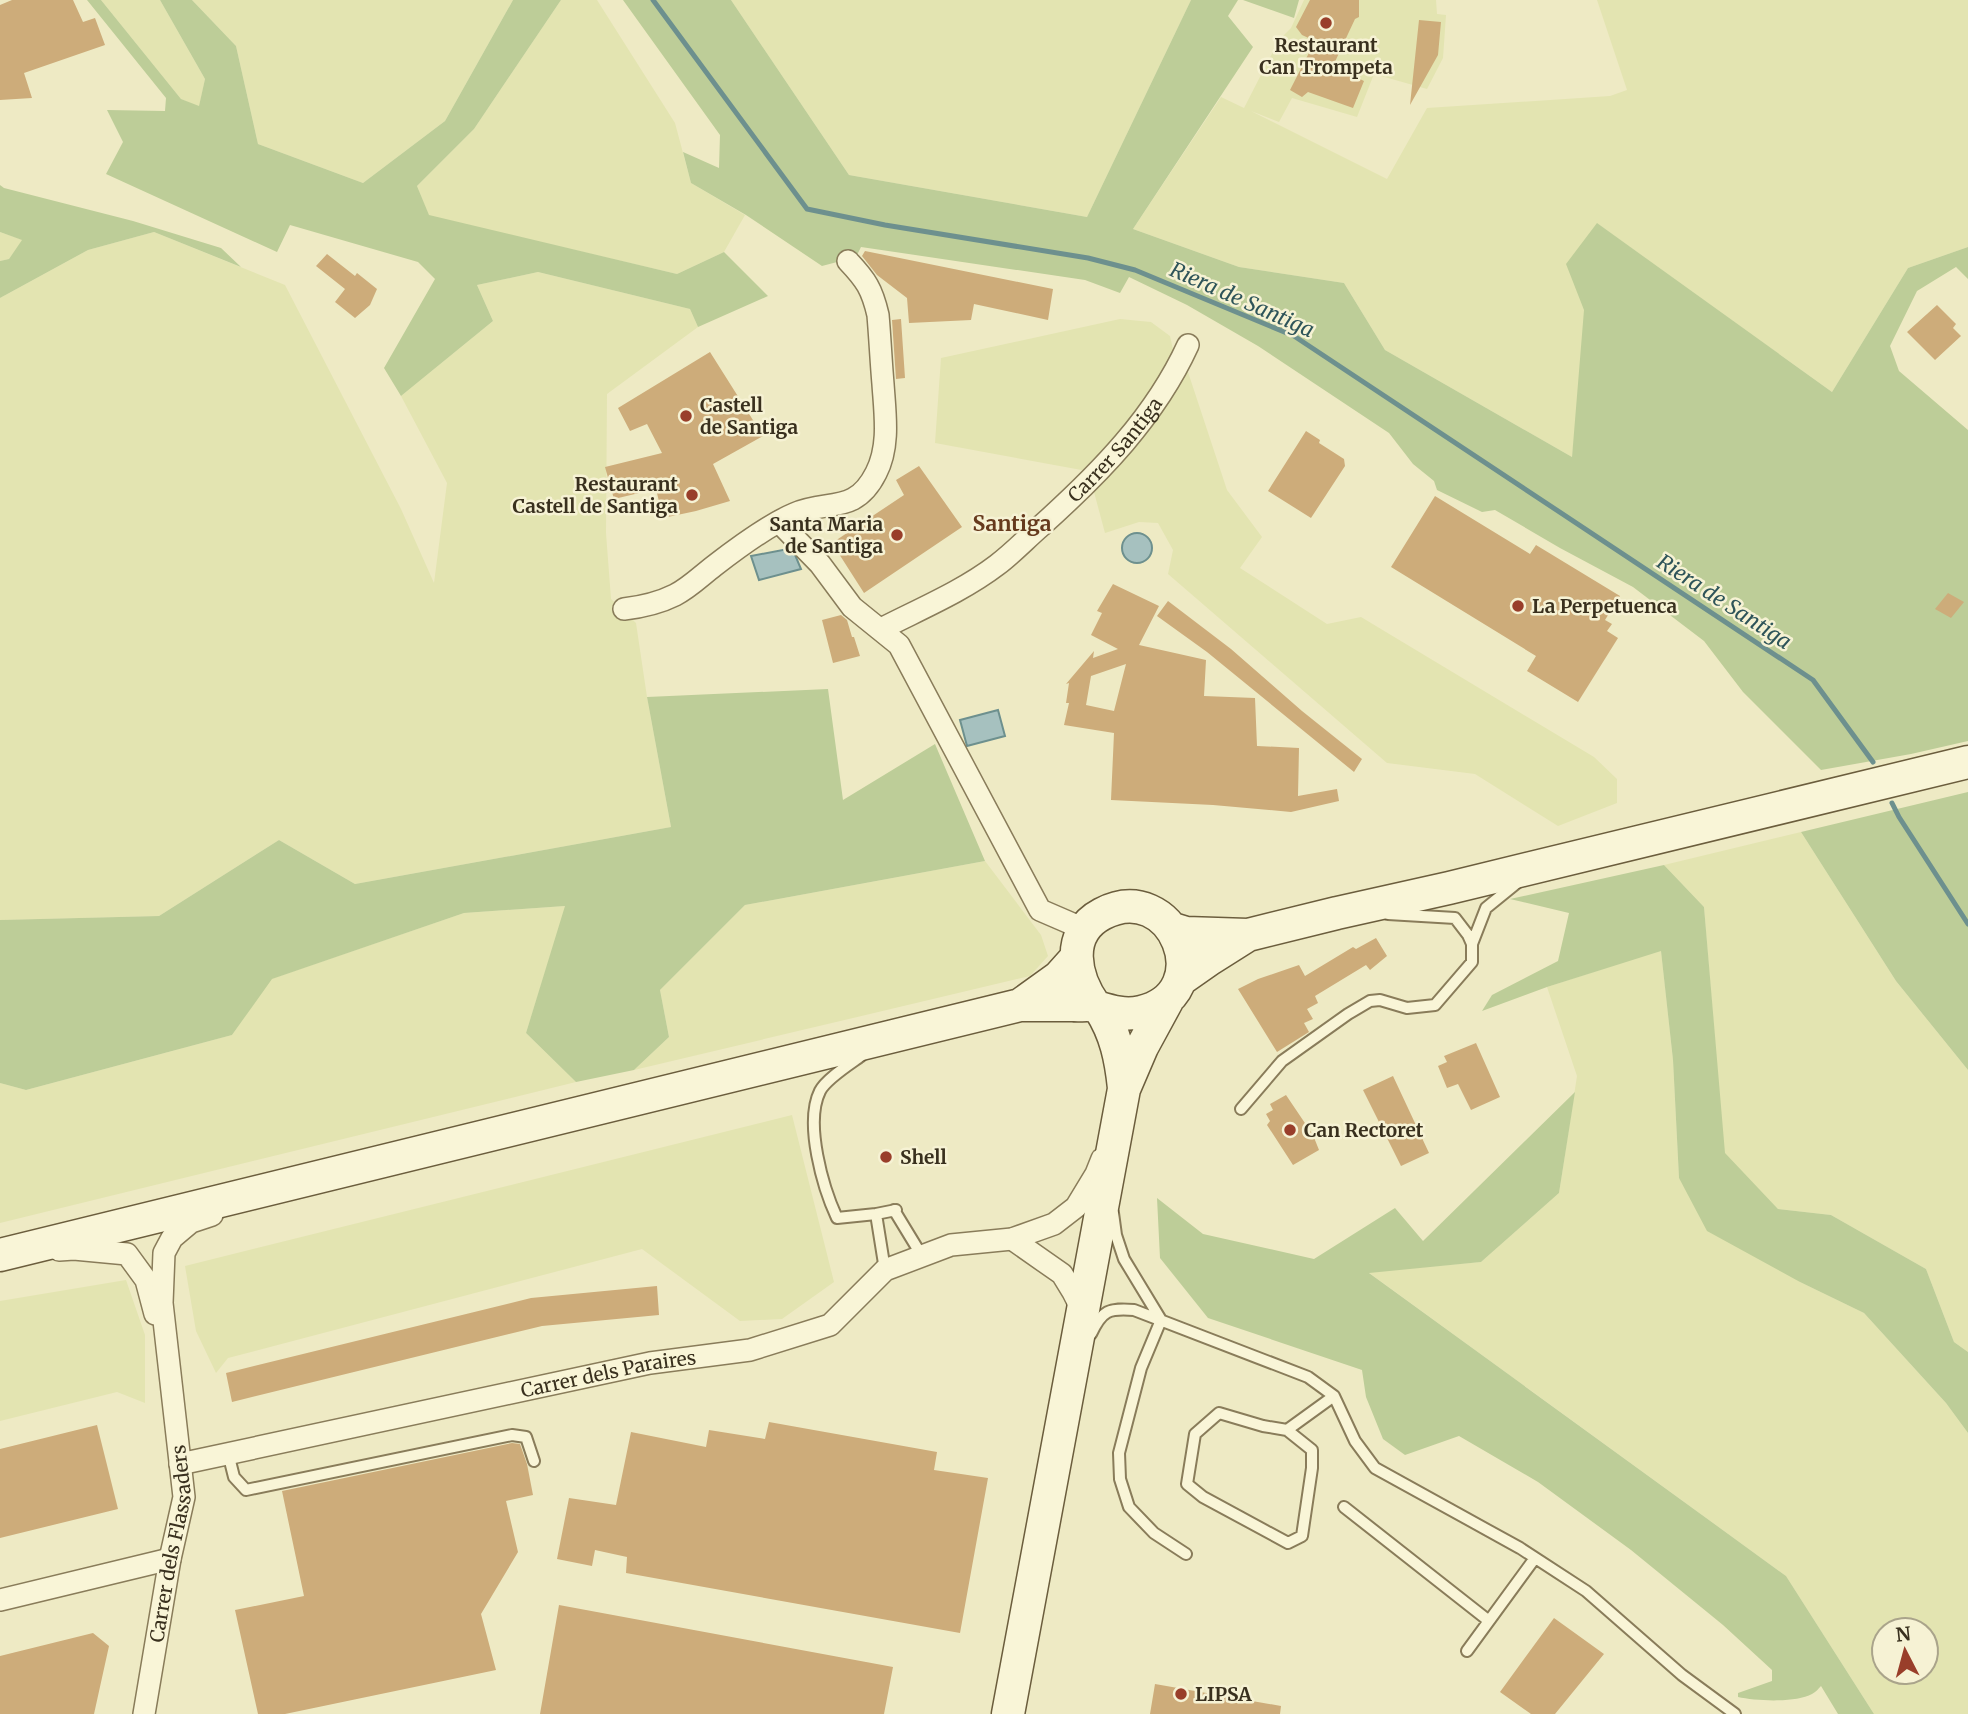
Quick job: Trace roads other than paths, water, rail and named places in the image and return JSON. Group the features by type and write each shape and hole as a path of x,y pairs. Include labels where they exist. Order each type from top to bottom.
{"main road":[{"path":"1173,929 1186,933 1248,935 1968,762"},
{"path":"1008,1714 1124,1089 1183,965 1182,952 1173,929 1159,915 1138,907 1120,907 1100,915 1059,977 1020,1005"},
{"path":"0,1255 1020,1005 1097,1008 1125,1014 1139,1013 1153,1008 1210,959 1248,935"},
{"path":"1080,943 1085,992 1109,1024 1121,1060 1124,1089"}],"street":[{"path":"624,609 655,603 675,595 779,522 812,508 843,505 870,485 884,448 886,427 878,315 874,298 864,278 848,261"},
{"name":"Carrer Santiga","path":"881,629 997,565 1051,517 1099,472 1144,420 1177,369 1188,345"},
{"path":"779,522 820,564 852,607 899,645 1040,909 1080,943"},
{"name":"Carrer dels Paraires","path":"180,1464 650,1363 750,1350 831,1325 885,1270 951,1245 1012,1239 1054,1224 1076,1207 1096,1174 1118,1121"},
{"name":"Carrer dels Flassaders","path":"144,1714 170,1559 184,1497 162,1303 164,1253 172,1238 191,1222 305,1181"},
{"path":"1012,1239 1062,1274 1083,1312"},
{"name":"Carrer dels Flassaders","path":"0,1255 74,1249 127,1254 146,1280 171,1373"},
{"path":"0,1600 170,1559"}],"lane":[{"path":"1241,1109 1282,1061 1370,1001 1380,1000 1407,1007 1435,1005 1472,962 1472,944 1486,908 1536,867"},
{"path":"1337,913 1455,918 1472,944"},
{"path":"922,1256 895,1210 837,1218 827,1197 813,1132 815,1105 820,1089 863,1054 926,1029"},
{"path":"1111,1154 1112,1210 1116,1235 1125,1259 1161,1320"},
{"path":"876,1214 885,1270"},
{"path":"1070,1379 1098,1320 1115,1309 1134,1310 1308,1377 1334,1396 1355,1441 1376,1468 1535,1558 1586,1591 1682,1675 1735,1714"},
{"path":"1161,1320 1141,1368 1119,1452 1120,1479 1129,1507 1154,1533 1186,1554"},
{"path":"1287,1430 1312,1450 1302,1536 1288,1543 1203,1497 1187,1484 1195,1434 1219,1413 1287,1430 1334,1396"},
{"path":"228,1454 234,1477 246,1490 512,1436 526,1437 534,1461"},
{"path":"1344,1507 1489,1621"},
{"path":"1467,1651 1535,1558"}],"water":[{"path":"1137,533 1143,534 1151,542 1151,554 1143,562 1137,563 1131,562 1123,554 1122,548 1123,542 1131,534"},
{"path":"793,550 801,569 759,580 751,556"},
{"path":"998,710 1005,736 967,746 960,720"}],"waterway":[{"name":"Riera de Santiga","path":"653,0 807,209 885,225 1088,258 1135,270 1294,336 1813,680 1873,762"},
{"name":"Riera de Santiga","path":"1892,803 1968,924"}],"place":[{"name":"Restaurant Can Trompeta","path":"1326,23"},
{"name":"Castell de Santiga","path":"686,416"},
{"name":"Restaurant Castell de Santiga","path":"692,495"},
{"name":"Santa Maria de Santiga","path":"897,535"},
{"name":"La Perpetuenca","path":"1518,606"},
{"name":"Can Rectoret","path":"1290,1130"},
{"name":"Shell","path":"886,1157"},
{"name":"LIPSA","path":"1181,1694"}],"district":[{"name":"Santiga","path":"1012,524"}]}
